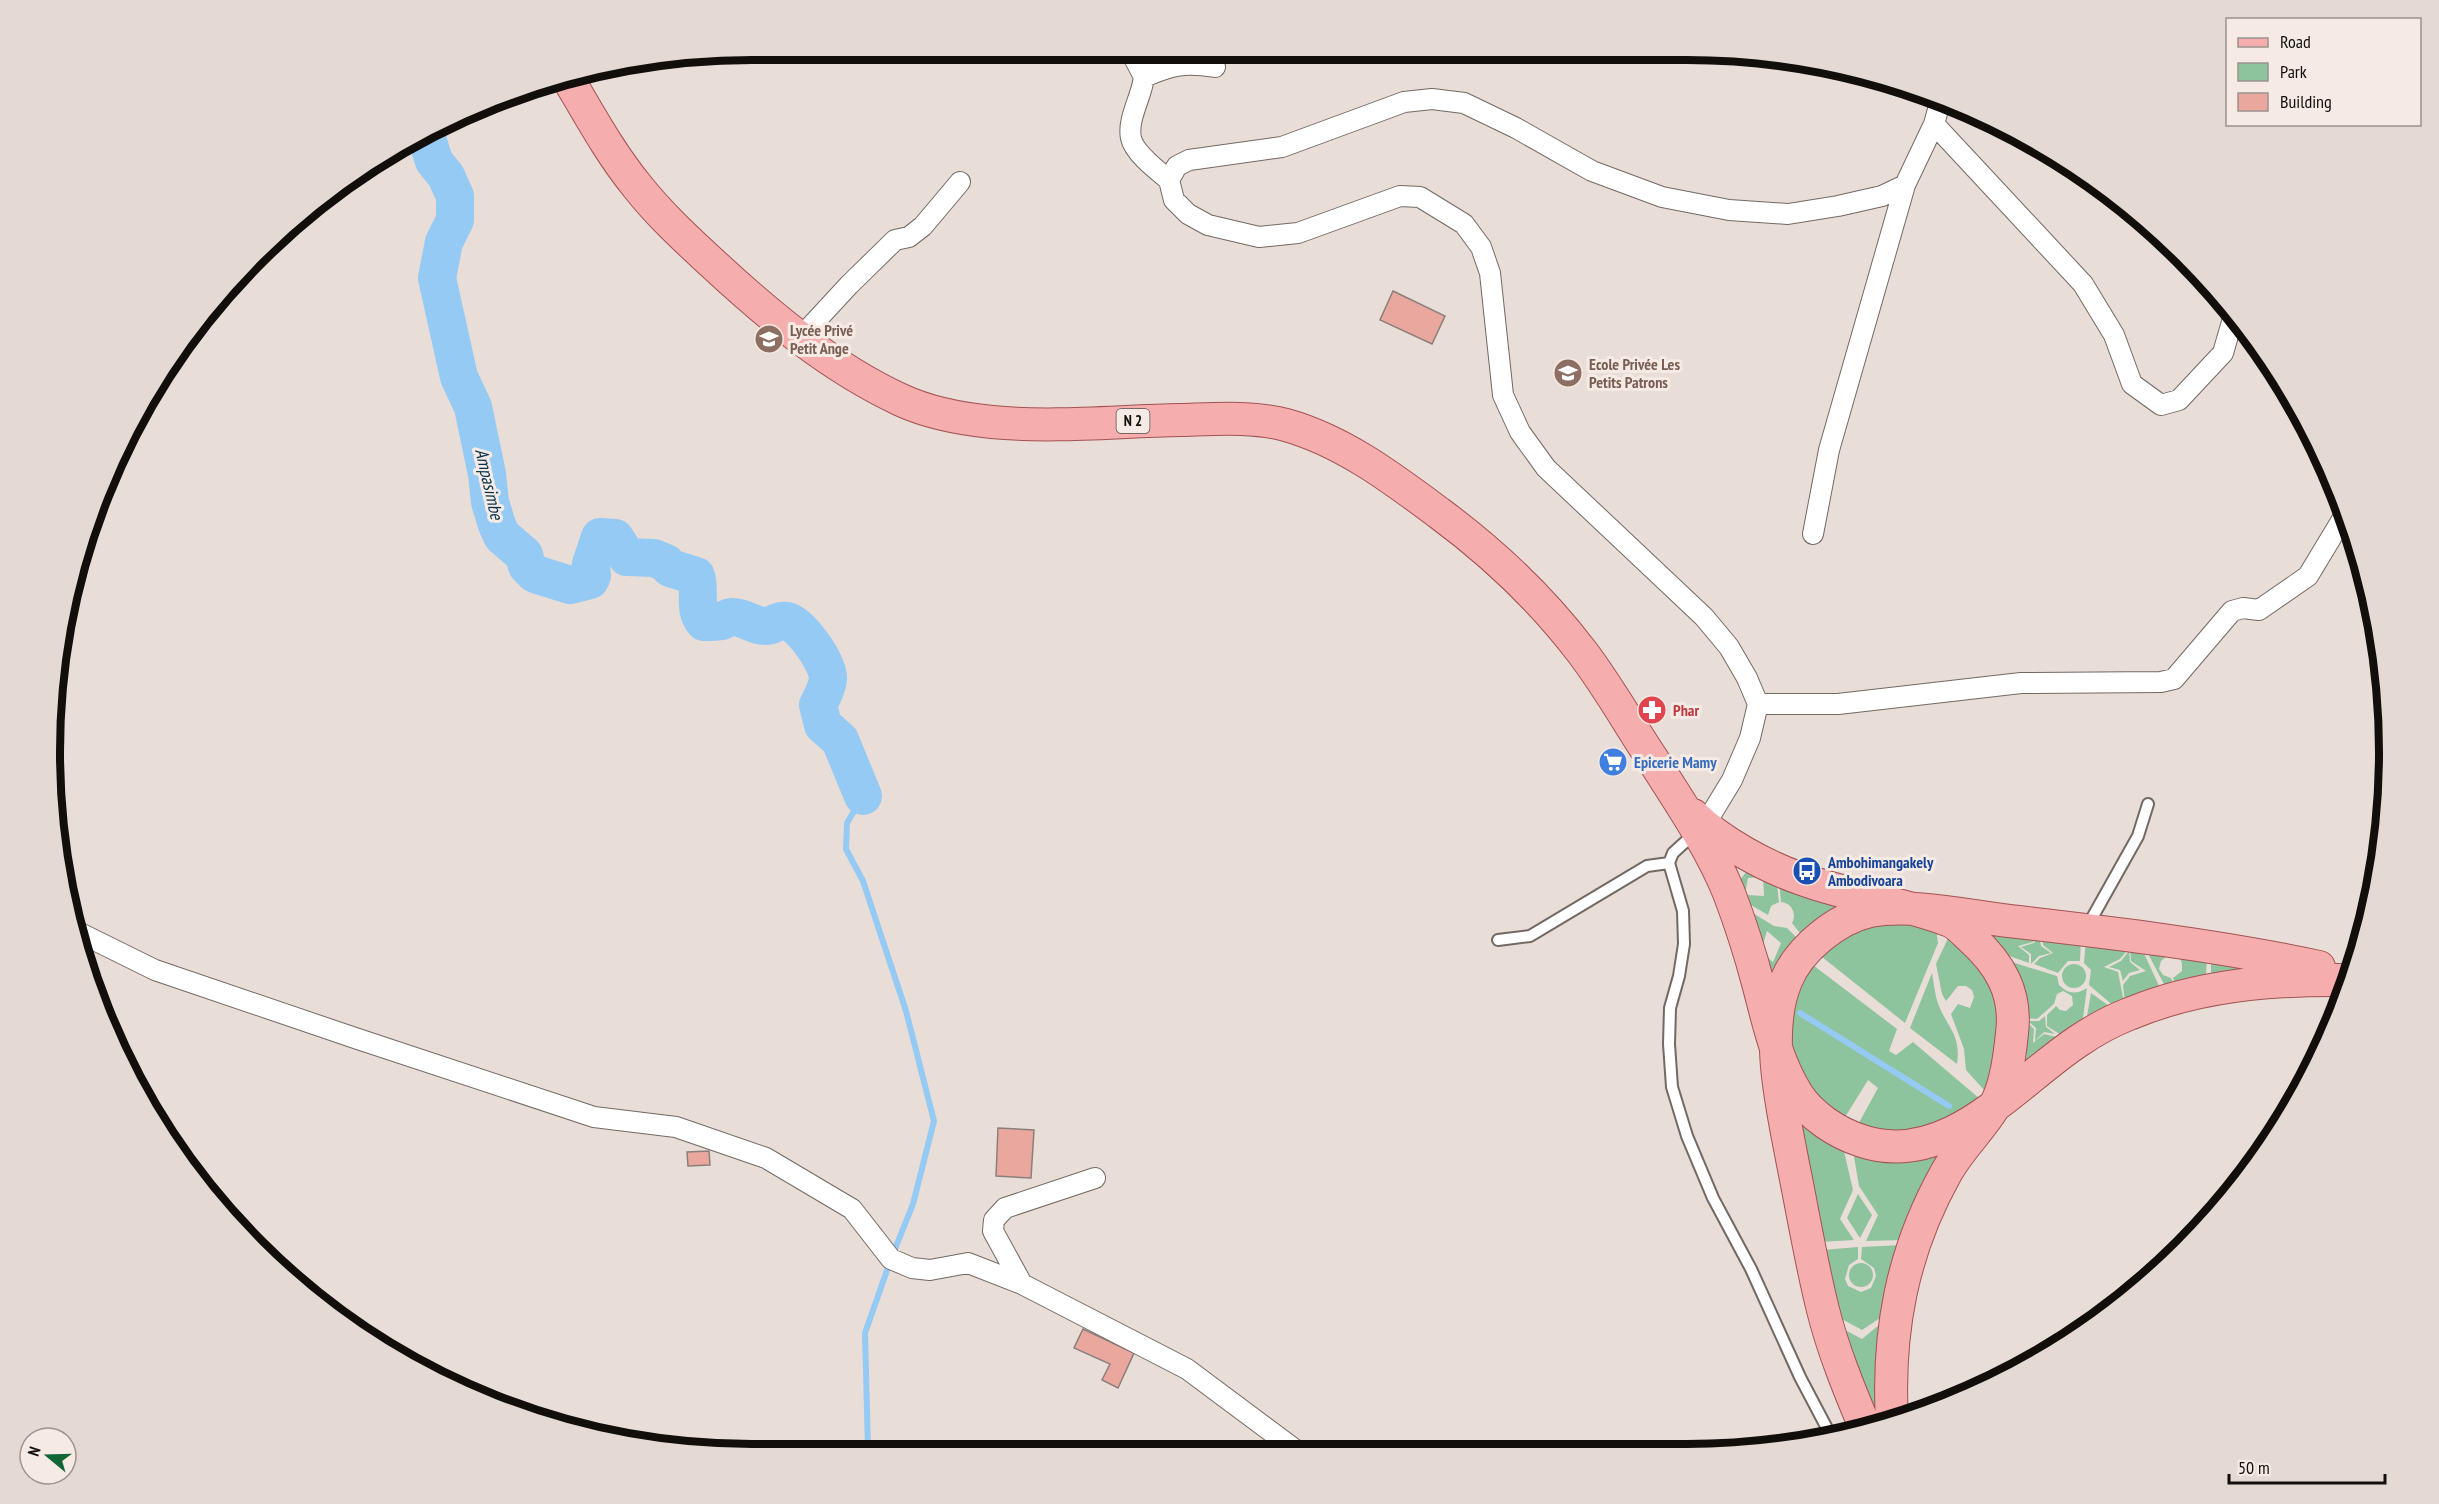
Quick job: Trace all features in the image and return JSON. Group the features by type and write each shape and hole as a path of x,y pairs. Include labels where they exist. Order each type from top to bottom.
{"main road":[{"name":"N 2","path":"571,84 617,160 652,205 736,285 800,338 865,381 906,403 960,417 991,422 1032,424 1210,419 1270,422 1291,426 1322,438 1369,463 1474,539 1532,592 1584,654 1677,800 1700,828"},
{"path":"1700,828 1802,880 1952,922 1987,952 2004,976 2015,1012 2010,1052 1995,1106 1947,1171 1924,1215 1905,1274 1894,1323 1889,1374 1891,1412"},
{"path":"1700,828 1730,896 1752,964 1776,1053 1784,1115 1808,1248 1824,1313 1862,1421"},
{"path":"2340,980 2287,979 2251,983 2181,996 2149,1006 2115,1020 2078,1041 1995,1106 1947,1136 1906,1147 1870,1144 1845,1135 1819,1119 1799,1098 1776,1053 1779,1008 1785,982 1798,958 1816,941 1853,917 1871,911 1911,909 2085,930 2264,955 2343,972"}],"street":[{"path":"1135,60 1144,77 1133,119 1131,138 1143,157 1169,180 1174,200 1188,214 1208,225 1259,237 1298,233 1400,196 1420,198 1464,224 1480,247 1490,273 1503,395 1520,432 1546,468 1704,617 1729,647 1747,678 1758,704 1750,738 1732,780 1700,828"},
{"path":"1144,77 1171,66 1197,64 1215,67"},
{"path":"1169,180 1177,166 1190,160 1282,147 1404,102 1431,99 1464,103 1516,128 1592,171 1662,197 1729,210 1788,214 1882,196 1905,184"},
{"path":"1813,534 1829,450 1905,184 1934,124 1938,108"},
{"path":"1934,124 2083,284 2114,335 2132,384 2161,405 2179,400 2223,352 2231,325"},
{"path":"800,338 849,285 896,240 909,237 923,226 960,182"},
{"path":"1758,704 1838,704 2021,683 2161,682 2174,679 2232,611 2243,608 2259,610 2308,576 2340,524"},
{"path":"85,936 155,970 594,1117 676,1127 766,1158 852,1209 891,1259 912,1268 930,1270 969,1263 1022,1284 1187,1369 1288,1444"},
{"path":"1022,1284 993,1231 994,1220 1005,1208 1095,1178"}],"lane":[{"path":"2085,930 2138,836 2148,804"},
{"path":"1700,828 1673,852 1669,863 1683,911 1684,944 1679,976 1670,1008 1669,1044 1672,1087 1687,1136 1713,1198 1751,1269 1800,1377 1828,1430"},
{"path":"1498,940 1530,936 1647,866 1669,863"}],"green space":[{"path":"1751,866 1776,877 1779,902 1771,906 1768,915 1739,898 1747,895 1764,896 1763,877 1748,878 1745,894 1735,886"},
{"path":"1779,879 1850,902 1804,938 1792,923 1793,910 1788,904 1781,902"},
{"path":"1743,907 1774,926 1787,928 1801,942 1770,997 1762,953 1773,962 1781,943 1767,931 1761,951"},
{"path":"1880,918 1936,928 1938,943 1905,1023 1817,953"},
{"path":"1971,924 2038,933 2033,942 2018,946 2029,955 2029,963 2001,953"},
{"path":"2042,933 2081,938 2080,961 2068,961 2058,973 2034,964 2040,958 2053,953 2043,945"},
{"path":"2039,934 2041,946 2051,953 2039,956 2031,964 2031,954 2021,947 2034,943"},
{"path":"1949,936 1987,966 2003,1019 1985,1091 1966,1070 1964,1049 1951,1014 1958,1004 1970,1008 1974,997 1972,990 1966,986 1958,986 1946,1001 1942,994 1936,964"},
{"path":"2086,939 2141,947 2160,988 2125,1002 2123,985 2130,976 2146,971 2131,961 2130,947 2120,959 2104,967 2118,972 2124,1002 2115,1007 2089,985 2091,970 2084,963"},
{"path":"2144,946 2207,957 2206,975 2175,983 2173,978 2182,971 2182,963 2180,958 2167,956 2161,961 2159,969 2163,975 2171,978 2173,983 2165,986"},
{"path":"2129,951 2130,962 2140,970 2129,973 2123,981 2120,970 2109,967 2121,961"},
{"path":"2211,956 2256,967 2211,975"},
{"path":"2002,959 2057,976 2059,985 2069,992 2079,992 2087,988 2082,1025 2064,1037 2047,1026 2047,1015 2056,1006 2066,1011 2073,1005 2072,996 2063,991 2057,994 2054,1004 2037,1019 2025,1018"},
{"path":"1809,962 1897,1029 1889,1051 1896,1055 1913,1042 1980,1099 1927,1132 1855,1130 1878,1088 1868,1080 1842,1122 1831,1116 1795,1064 1787,1021"},
{"path":"2074,964 2079,965 2085,971 2085,981 2079,987 2074,988 2069,987 2063,981 2062,976 2063,971 2069,965"},
{"path":"1932,973 1939,1006 1956,1039 1957,1064 1910,1028"},
{"path":"2091,993 2112,1008 2086,1022"},
{"path":"2045,1016 2046,1027 2055,1034 2044,1032 2035,1041 2036,1028 2028,1021 2039,1021"},
{"path":"2024,1020 2034,1029 2033,1043 2044,1034 2061,1038 2018,1071"},
{"path":"1798,1113 1843,1147 1853,1190 1840,1219 1854,1240 1820,1242"},
{"path":"1952,1147 1904,1240 1866,1241 1878,1215 1859,1186 1853,1151"},
{"path":"1858,1194 1872,1215 1860,1238 1847,1218"},
{"path":"1902,1245 1883,1316 1862,1330 1838,1317 1822,1250 1858,1247 1858,1259 1849,1265 1845,1279 1848,1286 1861,1292 1871,1288 1876,1276 1874,1268 1861,1259 1862,1247"},
{"path":"1861,1263 1870,1266 1873,1275 1870,1284 1861,1287 1852,1284 1849,1275 1852,1266"},
{"path":"1884,1321 1877,1417 1875,1417 1843,1329 1862,1339"}],"building":[{"path":"1732,61 1750,63 1750,65 1732,64"},
{"path":"1393,291 1445,316 1432,344 1380,320"},
{"path":"998,1128 1034,1130 1031,1178 996,1176"},
{"path":"709,1151 710,1165 688,1166 687,1152"},
{"path":"1083,1329 1134,1353 1118,1388 1102,1380 1110,1364 1074,1348"}],"waterway":[{"name":"Ampasimbe","path":"428,141 434,161 446,176 455,196 455,220 444,242 437,278 459,377 473,407 487,474 490,502 502,536 524,555 527,566 535,574 570,585 590,580 591,564 600,537 615,538 627,557 654,558 666,563 670,568 696,576 698,606 704,622 722,621 731,617 761,626 784,621 793,624 806,637 824,664 828,679 818,705 823,725 840,740 863,796"},
{"path":"863,796 847,823 846,849 863,881 906,1011 934,1121 913,1204 865,1333 868,1444"},
{"path":"1800,1013 1949,1106"}],"place":[{"name":"Lycée Privé Petit Ange","path":"769,339"},
{"name":"Ecole Privée Les Petits Patrons","path":"1568,373"},
{"name":"Phar","path":"1652,710"},
{"name":"Epicerie Mamy","path":"1613,762"},
{"name":"Ambohimangakely Ambodivoara","path":"1807,871"}]}
